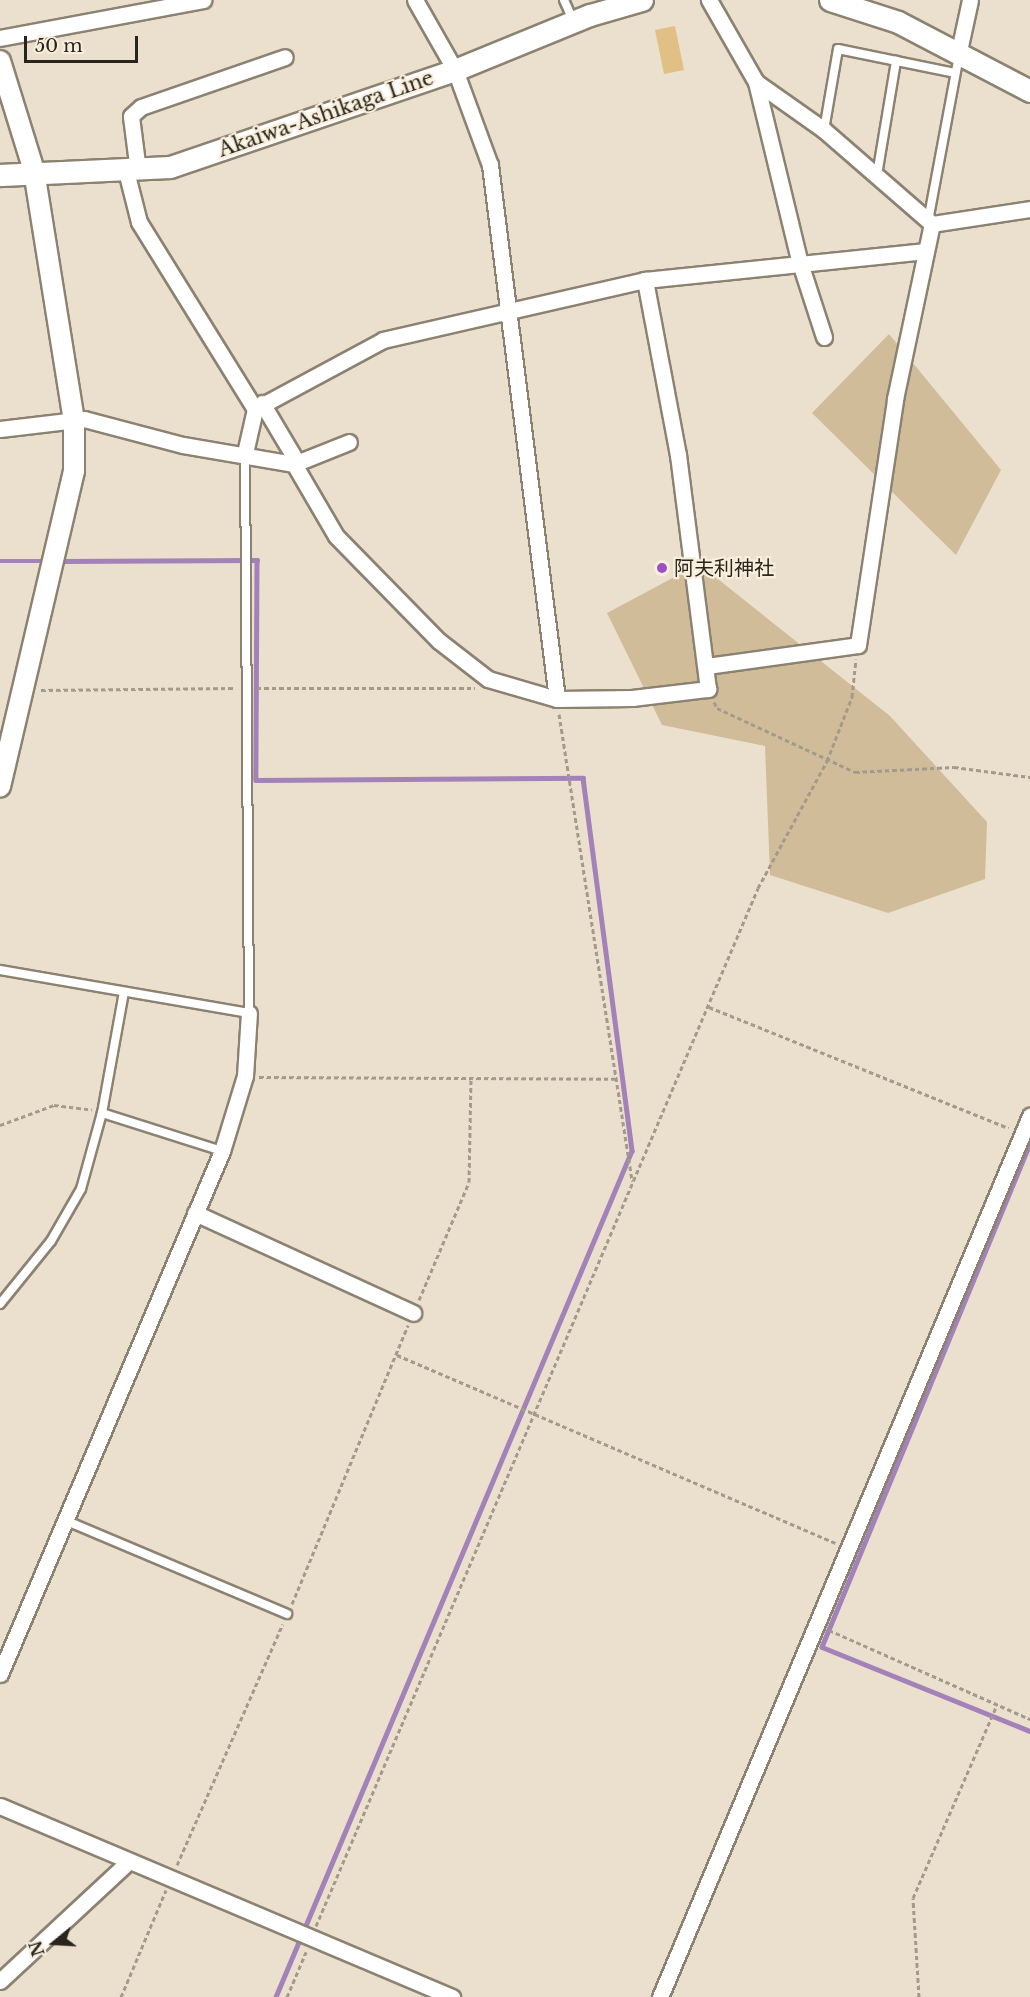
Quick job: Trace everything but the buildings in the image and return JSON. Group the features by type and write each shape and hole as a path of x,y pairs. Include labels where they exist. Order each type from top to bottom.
{"main road":[{"name":"Akaiwa-Ashikaga Line","path":"0,176 34,171 132,171 191,160 455,70 574,22 642,0"},
{"path":"830,0 868,10 959,51 1030,91"}],"street":[{"path":"0,38 148,7 203,0"},
{"path":"414,0 455,70 490,165 557,699"},
{"path":"710,0 756,82 799,260 825,337"},
{"path":"959,51 970,0"},
{"path":"285,57 141,107 131,116 132,171 138,222 295,463 336,536 439,641 488,679 557,699 632,698 708,689 707,666 678,455 645,280"},
{"path":"0,62 34,171 74,420 74,471 0,786"},
{"path":"756,82 824,130 930,220 1030,209"},
{"path":"707,666 858,645 895,399 926,251 930,220"},
{"path":"245,453 258,406 383,340 508,308 645,280 799,260 926,251"},
{"path":"0,429 74,420 295,463 349,442"},
{"path":"0,1674 67,1521 222,1150 245,1076 249,1012"},
{"path":"660,1997 816,1625 846,1547 1030,1116"},
{"path":"195,1213 413,1313"},
{"path":"0,1806 170,1880 452,1997"},
{"path":"0,1981 129,1861"}],"lane":[{"path":"564,0 574,22"},
{"path":"824,130 838,49 955,73"},
{"path":"930,220 959,51"},
{"path":"877,175 896,61"},
{"path":"0,970 249,1012 245,453"},
{"path":"0,1304 51,1241 81,1189 102,1113 124,992"},
{"path":"102,1113 222,1150"},
{"path":"67,1521 287,1614"}],"path":[{"path":"287,1997 533,1412 758,888 827,761 852,697 858,645"},
{"path":"708,689 717,708 827,761 855,772 954,767 1030,777"},
{"path":"557,699 632,1183"},
{"path":"708,1006 1023,1133"},
{"path":"245,1076 615,1079"},
{"path":"121,1997 287,1614 469,1182 471,1078"},
{"path":"0,1125 54,1105 102,1113"},
{"path":"396,1355 846,1547"},
{"path":"816,1625 996,1707 1030,1719"},
{"path":"919,1997 913,1898 996,1707"}],"shaded area":[{"path":"889,334 1001,470 956,555 812,413"},
{"path":"699,564 890,716 987,822 985,879 888,913 770,875 765,746 662,725 607,613"}],"waterway":[{"path":"59,561 257,560 256,780 583,778 632,1151 276,1997"},
{"path":"0,561 48,561"},
{"path":"1030,1144 822,1647 1030,1731"}],"place":[{"name":"阿夫利神社","path":"662,568"}]}
